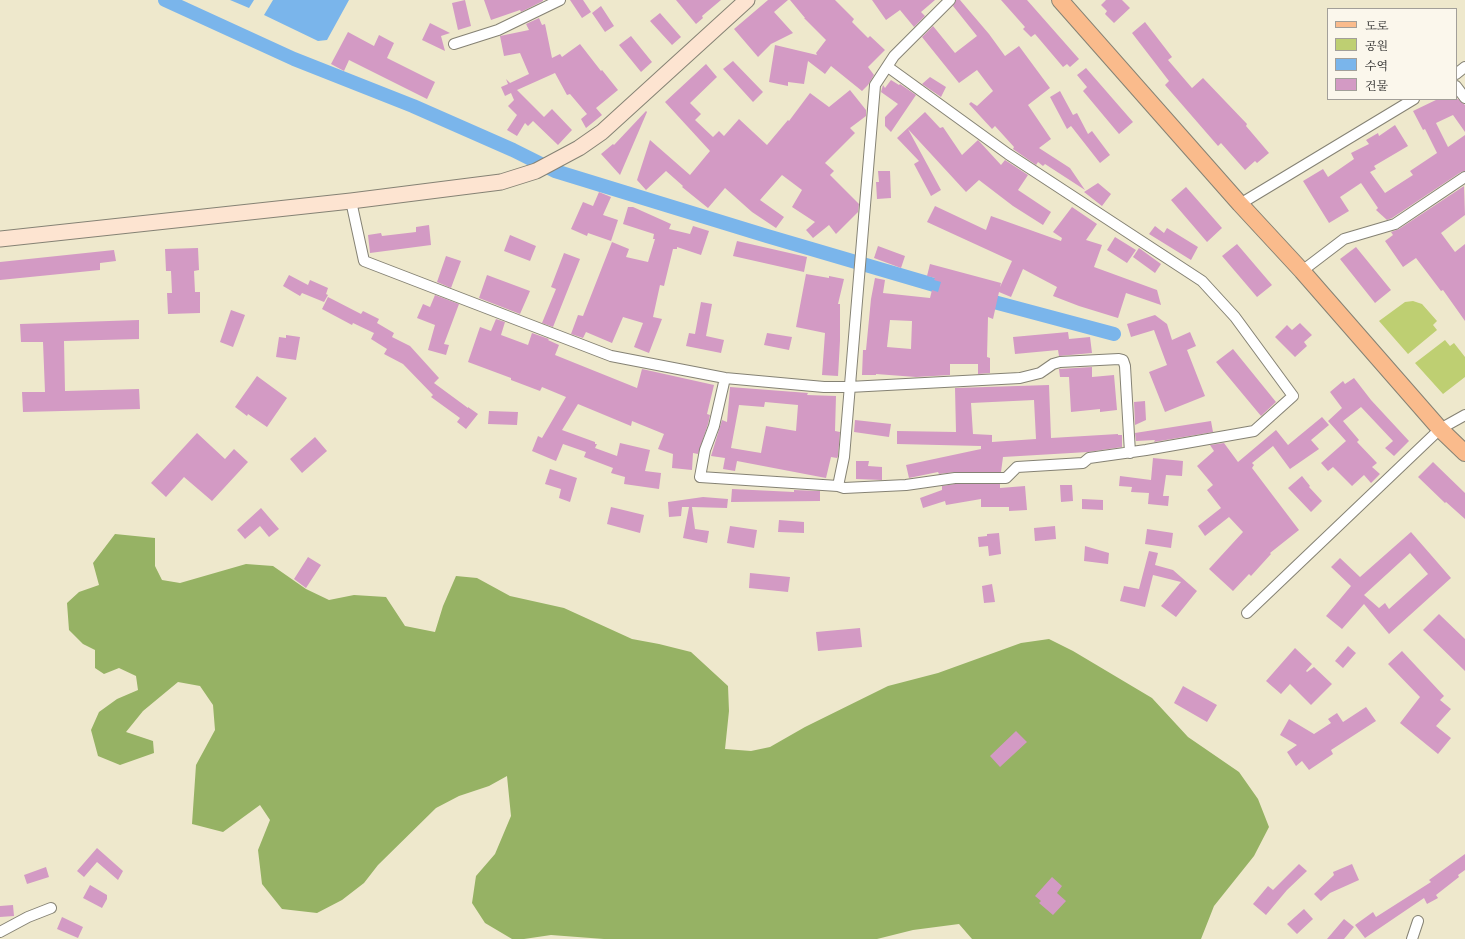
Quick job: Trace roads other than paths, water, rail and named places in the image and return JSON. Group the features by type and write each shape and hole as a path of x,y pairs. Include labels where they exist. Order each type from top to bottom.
{"main road":[{"path":"0,238 351,201 501,182 536,171 579,148 602,132 748,0"},
{"path":"1060,0 1240,204 1302,271 1440,429 1465,453"}],"street":[{"path":"454,44 498,30 560,0"},
{"path":"838,486 844,457 876,85 894,56 950,0"},
{"path":"725,378 714,426 705,450 700,477 838,486 844,488 906,485 955,478 1006,478 1018,466 1083,462 1089,458 1130,453 1254,431 1292,396 1235,316 1202,281 1008,154 888,67"},
{"path":"1457,73 1465,67"},
{"path":"1457,87 1465,98"},
{"path":"1240,204 1412,100"},
{"path":"1302,271 1344,239 1395,224 1465,177"},
{"path":"351,201 364,261 611,356 725,378 824,387 1020,378 1040,373 1053,364 1060,362 1123,360 1125,366 1130,453"},
{"path":"1247,613 1440,429 1465,415"},
{"path":"0,932 28,917 51,908"},
{"path":"1412,939 1418,921"}],"water":[{"path":"230,0 254,0 249,8"},
{"path":"273,0 349,0 327,40 318,41 264,15"}],"waterway":[{"path":"165,0 294,59 413,106 513,150 555,171 767,236 958,292"},
{"path":"979,298 1114,334"}]}
